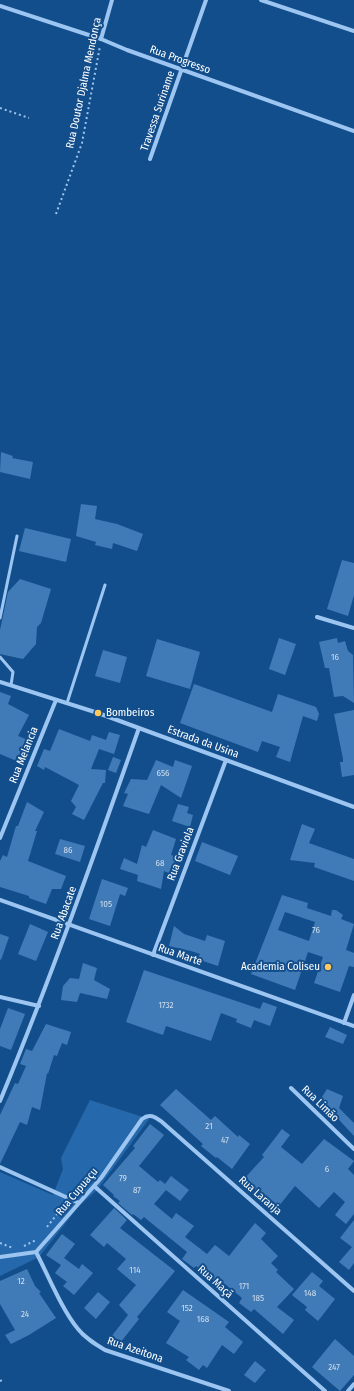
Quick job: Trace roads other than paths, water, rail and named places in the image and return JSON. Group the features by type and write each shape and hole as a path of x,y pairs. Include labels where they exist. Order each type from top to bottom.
{"street":[{"name":"Rua Doutor Djalma Mendonça","path":"101,38 112,0"},
{"name":"Travessa Suriname","path":"150,159 206,0"},
{"path":"261,0 354,31"},
{"name":"Rua Progresso","path":"0,6 101,38 127,50 181,70 354,131"},
{"path":"317,617 354,628"},
{"name":"Estrada da Usina","path":"0,682 139,728 354,807"},
{"name":"Rua Melancia","path":"0,838 56,700"},
{"name":"Rua Abacate","path":"0,1101 39,1006 70,924 139,728"},
{"name":"Rua Graviola","path":"153,955 226,760"},
{"name":"Rua Marte","path":"0,900 354,1026"},
{"path":"344,1023 354,995"},
{"path":"0,997 39,1006"},
{"name":"Rua Limão","path":"291,1088 354,1149"},
{"name":"Rua Cupuaçu","path":"36,1252 94,1186 142,1119 147,1116 152,1116"},
{"name":"Rua Laranja","path":"152,1116 162,1122 354,1291"},
{"path":"0,1167 79,1203"},
{"name":"Rua Maçã","path":"94,1186 325,1391"},
{"path":"1,1255 36,1252"},
{"name":"Rua Azeitona","path":"36,1252 77,1329 91,1342 105,1350 229,1391"},
{"path":"348,1391 354,1384"}],"lane":[{"path":"0,618 17,536"},
{"path":"67,703 105,584"},
{"path":"0,657 13,672 11,685"}],"place":[{"name":"Bombeiros","path":"98,713"},
{"name":"Academia Coliseu","path":"328,967"}]}
